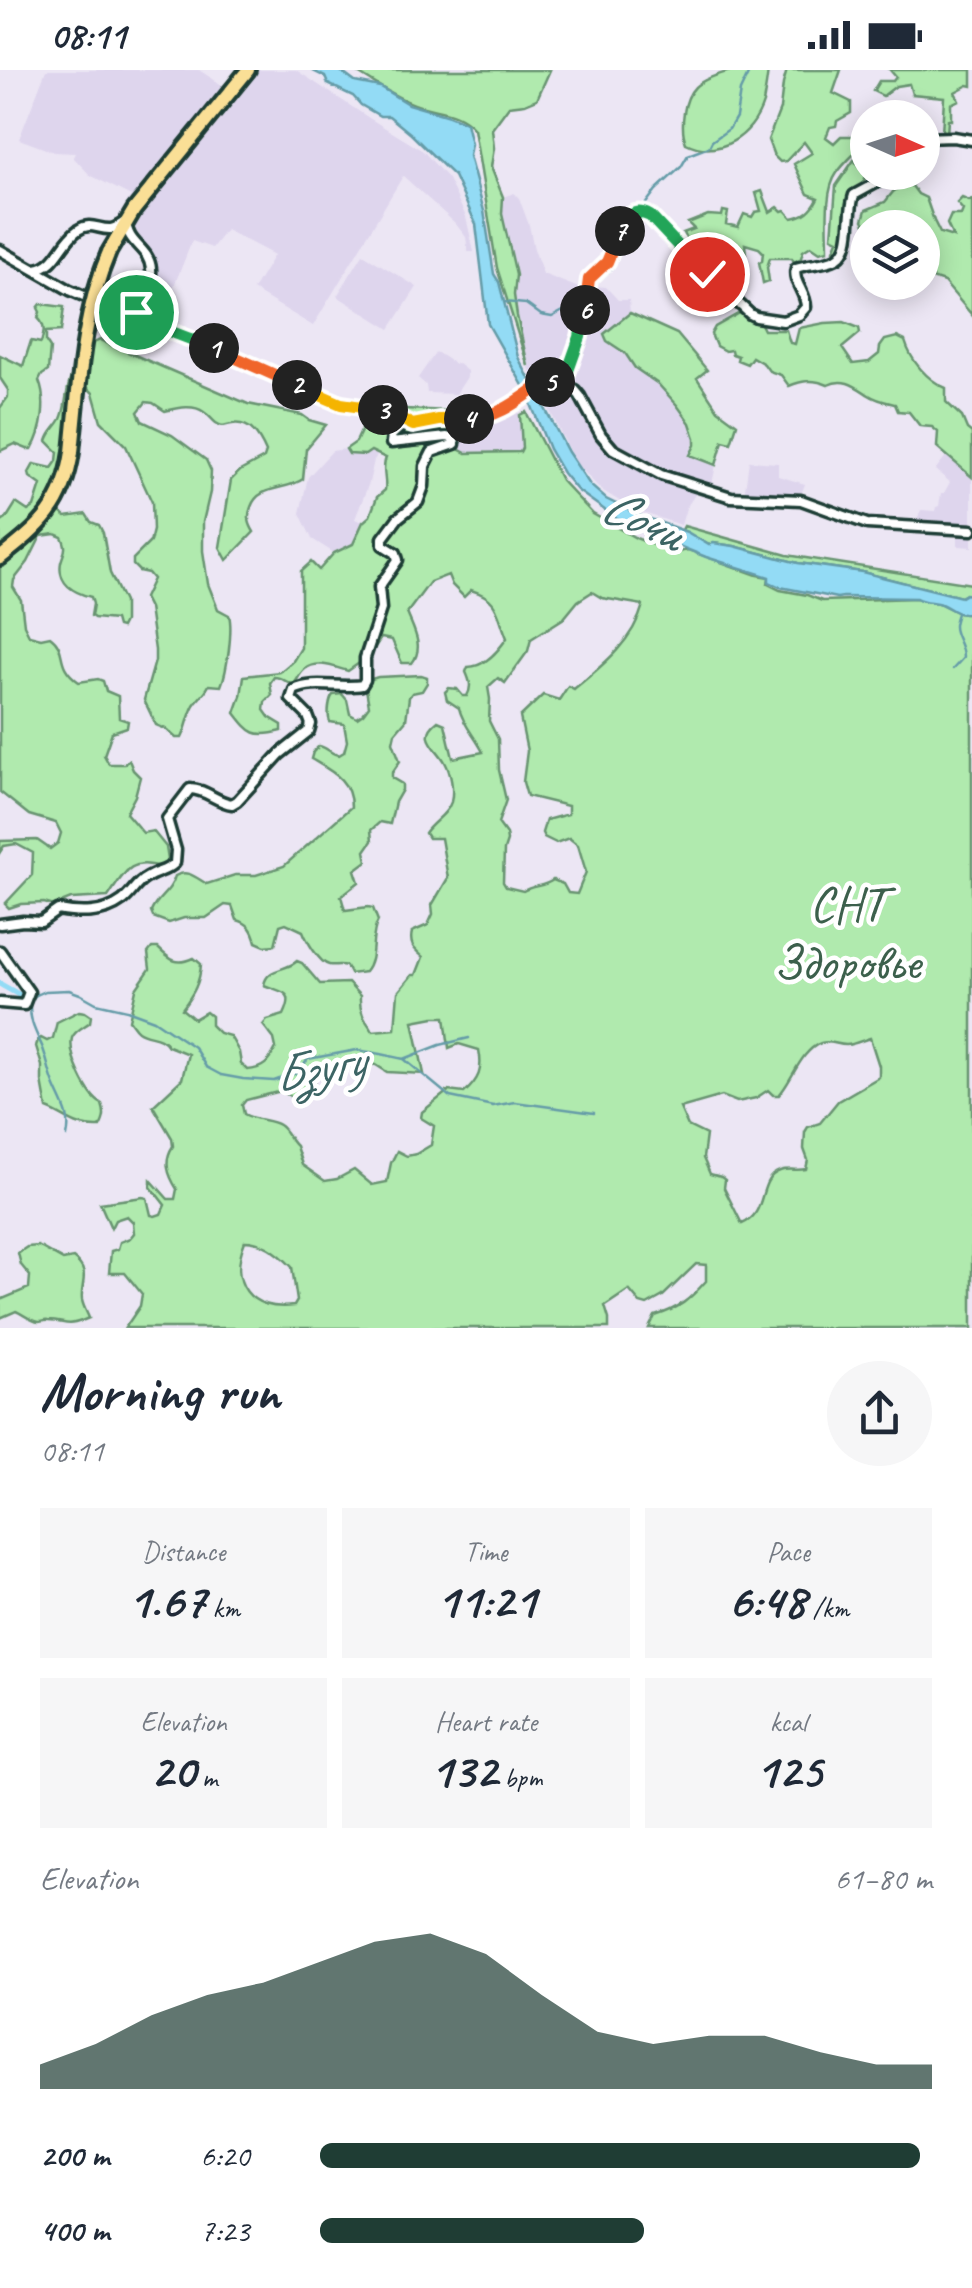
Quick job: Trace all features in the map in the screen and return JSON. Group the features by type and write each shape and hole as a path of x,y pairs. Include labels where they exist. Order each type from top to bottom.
{"highway":[{"path":"0,558 48,515 67,479 90,314 108,252 126,221 248,70"}],"street":[{"path":"940,137 972,140"},
{"path":"564,382 580,337 586,285 607,262 628,216 640,212 650,216 750,314 777,320 794,318 806,304 794,278 796,268 832,260 844,252 849,241 848,215 854,195 863,190"},
{"path":"45,277 77,231 93,225 112,229 126,221 129,237 151,264 151,278 135,318"},
{"path":"102,228 109,234 108,252"},
{"path":"108,252 122,243 136,245"},
{"path":"0,250 58,284 148,324 214,348 341,404 380,409 416,426 439,420 484,418 509,407 542,384 564,382 580,396 612,448 660,475 731,497 807,502 867,524 972,530"},
{"path":"30,268 52,264"},
{"path":"52,264 58,284"},
{"path":"120,312 141,305"},
{"path":"141,305 148,324"},
{"path":"0,924 40,922 58,910 90,913 120,903 146,878 175,863 176,850 167,819 190,789 232,804 309,730 308,716 291,699 294,690 306,685 362,685 365,658 381,609 379,587 398,560 397,554 382,541 398,518 418,502 432,452 454,444 454,439 447,437 392,442 392,435 406,422"},
{"path":"0,951 29,992 21,1005 0,1003"}],"shaded area":[{"path":"46,70 199,70 228,89 243,70 296,70 423,151 448,179 466,217 474,252 468,252 466,237 455,223 403,176 313,326 253,290 274,255 226,230 212,248 192,241 160,321 144,314 149,256 128,240 116,220 131,196 90,175 73,157 75,153 54,152 19,139"},
{"path":"514,193 529,225 543,274 584,290 606,287 618,300 629,300 630,313 605,334 607,341 625,353 635,368 658,384 677,405 695,438 690,455 716,465 712,484 732,495 744,496 749,461 778,463 778,476 805,484 800,497 869,523 915,525 921,510 935,511 950,482 935,470 947,455 972,477 972,547 958,546 958,533 864,529 797,503 728,500 696,493 681,525 634,510 600,489 575,462 528,366 514,295 516,275 502,214 503,197"},
{"path":"363,254 417,287 390,329 337,296"},
{"path":"436,352 467,371 456,394 427,393 426,385 418,378"},
{"path":"511,404 520,415 520,452 466,454 460,449 460,432 474,412 504,409"},
{"path":"332,451 379,453 355,519 363,522 353,544 334,553 312,539 300,513 308,477"}],"green space":[{"path":"353,70 550,70 537,99 509,106 492,129 491,167 503,197 502,214 516,275 517,316 528,366 497,268 474,129 452,114 402,99"},
{"path":"733,70 768,70 758,115 743,134 722,146 686,143 684,114 691,92 703,81"},
{"path":"787,70 841,70 833,93 850,102 850,114 830,127 826,137 834,143 841,136 850,136 850,158 839,170 830,190 828,250 820,252 811,246 794,262 792,258 770,258 769,281 763,283 759,262 763,252 759,248 745,244 746,254 733,256 731,250 723,251 723,261 716,260 717,246 707,246 705,266 715,275 726,275 720,282 679,245 686,240 683,233 694,229 688,223 708,215 722,216 723,211 728,212 726,224 738,227 744,214 752,217 761,211 756,193 762,191 770,212 778,207 792,218 808,212 818,198 808,194 794,164 812,153 804,142 786,161 780,162 768,140 780,109"},
{"path":"890,70 972,70 972,86 955,92 959,100 951,104 947,135 942,134 944,97 912,94 909,84 896,86 883,96 873,91 879,81 893,81 896,77"},
{"path":"850,166 850,190 858,190 851,197 846,242 838,253 834,250 838,240 832,237 836,186"},
{"path":"915,190 926,198 930,210 866,210 885,202 893,192"},
{"path":"962,198 972,200 972,315 940,281 940,233 953,237 947,224 951,215 961,215 963,210 957,203"},
{"path":"41,304 64,307 61,331 46,332 50,348 48,371 39,381 43,415 39,433 32,449 15,444 0,451 0,408 8,390 0,378 0,355 23,366 31,341 41,343"},
{"path":"745,310 759,320 764,330 786,330 790,343 795,344 799,328 844,322 859,328 860,333 842,348 853,364 869,362 879,354 885,340 897,337 905,341 921,369 946,388 946,402 972,433 972,477 937,447 938,432 920,426 909,412 898,411 895,404 844,382 828,385 808,381 789,386 781,375 752,357 747,364 737,360 731,350 716,346 711,334 715,327"},
{"path":"630,313 677,334 707,370 697,378 718,410 737,424 731,443 723,441 716,465 690,455 695,438 677,405 658,384 635,368 625,353 607,341 604,334"},
{"path":"100,340 248,404 302,415 326,425 306,449 303,479 267,491 255,500 249,517 254,532 227,560 220,547 231,480 264,458 266,452 260,440 244,425 221,425 195,408 165,411 146,402 138,412 142,421 172,435 206,460 211,471 203,551 208,584 218,609 229,615 230,622 229,651 221,686 209,685 194,705 182,738 176,738 156,725 144,700 155,661 149,608 144,598 153,579 133,565 133,559 150,542 152,502 126,446 101,421 93,393 85,385 59,506 66,517 86,514 99,525 110,573 124,602 124,622 121,628 115,620 91,616 91,597 73,590 62,577 65,544 55,534 41,536 13,587 21,600 29,635 50,636 71,675 79,682 103,681 106,691 118,696 119,718 128,721 127,727 112,732 104,755 109,764 129,760 140,777 126,813 143,833 153,831 166,847 168,860 160,867 134,866 108,897 9,908 5,904 32,875 33,853 16,844 4,846 0,852 0,841 37,840 50,849 58,843 61,833 56,823 29,815 0,792 0,523 16,503 28,511 34,507 41,485 29,473 34,464 52,468 57,461 58,452 47,441 63,413 76,351"},
{"name":"СНТ Здоровье","path":"404,409 474,412 460,432 460,450 466,453 520,452 520,415 526,412 561,480 593,514 636,538 673,553 688,550 769,577 768,584 780,590 822,601 917,598 959,613 972,613 972,1328 649,1328 655,1316 684,1303 706,1281 706,1265 696,1264 663,1296 647,1305 629,1290 605,1306 609,1328 125,1328 140,1306 142,1294 125,1273 109,1273 111,1251 134,1233 133,1222 127,1216 115,1220 111,1228 100,1203 143,1197 147,1198 151,1215 161,1214 165,1205 151,1187 151,1180 168,1199 175,1199 177,1189 167,1163 172,1138 153,1106 182,1079 188,1054 138,1031 129,1020 136,989 150,969 148,953 158,948 174,960 194,958 201,964 195,988 182,1009 194,1019 206,1012 219,1033 230,1036 241,1064 247,1070 258,1068 276,1048 263,1025 284,1015 288,1001 285,994 264,985 266,979 297,961 320,984 348,983 360,996 363,1015 373,1031 395,1029 398,992 416,975 423,957 413,946 412,932 428,925 432,905 448,878 441,838 428,838 425,833 449,807 452,792 447,766 429,732 438,721 445,724 453,758 483,752 459,708 447,700 445,692 457,689 467,696 468,667 485,661 507,638 496,608 487,598 471,590 464,597 448,575 430,582 407,613 418,644 412,663 402,663 392,640 381,638 369,656 348,671 315,665 303,671 294,684 274,677 270,683 272,695 264,710 282,725 282,731 254,732 235,713 244,676 280,672 301,648 301,571 311,562 319,570 334,553 353,544 377,497 385,490 386,458 371,451 365,455 349,454 346,449 356,442 362,429 387,437 412,429 413,423 399,413","holes":["592,592 602,598 643,605 632,630 606,662 574,689 568,686 559,700 543,695 520,717 527,751 523,782 527,796 568,806 568,814 546,820 542,833 556,843 569,838 578,845 586,872 577,894 568,893 563,884 553,880 523,891 506,887 503,882 507,841 498,823 506,800 499,770 498,739 489,721 488,687 498,678 505,683 528,651 531,639 564,618","445,1017 449,1048 459,1044 479,1050 480,1069 464,1093 448,1091 422,1112 421,1118 434,1126 431,1145 407,1156 397,1151 387,1182 372,1185 354,1170 325,1181 302,1165 296,1146 282,1127 244,1114 242,1105 246,1100 281,1091 295,1099 310,1095 315,1079 324,1069 362,1062 387,1072 424,1074 413,1021","870,1038 879,1077 838,1101 820,1123 808,1127 806,1169 783,1170 773,1175 756,1212 742,1224 724,1188 725,1180 710,1174 703,1158 706,1135 688,1126 680,1108 722,1096 737,1102 756,1098 768,1090 779,1095 814,1047 827,1042 849,1045","245,1241 265,1246 282,1257 292,1267 297,1301 294,1306 265,1304 247,1292 241,1282 240,1256"]},
{"path":"684,526 787,555 972,584 972,596 961,597 862,572 798,563 734,546 709,545 682,530"},
{"path":"427,677 427,683 422,691 409,697 406,720 393,742 400,761 392,778 402,784 402,790 390,824 380,822 371,830 372,841 365,851 367,861 355,870 359,882 341,896 345,910 373,908 378,921 365,972 350,974 346,966 325,963 303,931 286,923 280,925 275,945 256,942 250,928 237,920 232,906 225,905 206,918 169,923 153,917 151,912 175,876 187,874 207,884 284,866 351,807 344,783 311,759 319,746 339,755 344,752 344,724 329,719 333,695 342,694 350,714 357,718 369,706 368,680"},
{"path":"79,1011 91,1016 90,1022 72,1038 73,1054 85,1084 102,1104 104,1116 100,1127 77,1124 47,1109 36,1046 41,1038 53,1038 57,1022"},
{"path":"38,1246 63,1260 73,1258 79,1263 84,1273 82,1300 89,1318 71,1324 39,1322 16,1311 0,1318 0,1300 29,1288 30,1276 18,1253"}],"water":[{"name":"Сочи","path":"311,70 339,70 355,82 380,87 408,104 466,123 471,144 469,156 484,211 494,274 518,357 568,452 590,485 606,499 709,545 734,546 798,563 862,572 961,597 966,594 972,596 972,613 959,613 916,598 837,598 780,587 769,582 769,577 624,524 577,490 549,449 525,389 488,324 476,224 454,176 389,116 380,116 361,105"}],"waterway":[{"path":"641,210 688,155 709,147 729,129 750,70"},
{"path":"592,286 611,269 619,244"},
{"path":"504,302 526,304 541,315 552,317 583,294"},
{"path":"953,669 963,658 954,630 957,613"},
{"name":"Бзугу","path":"0,984 30,1001"},
{"name":"Бзугу","path":"67,1137 67,1116 30,1014 30,1001 45,991 69,990 96,1003 154,1020 194,1047 206,1067 221,1075 274,1081 299,1072 308,1059 357,1050 404,1059 450,1097 493,1106 515,1102 594,1113"},
{"path":"404,1059 469,1038"}],"route":[{"path":"136,312 135,318 321,396 341,404 390,412 416,426 439,420 484,418 506,409 542,384 564,382 583,326 589,279 607,262 632,213 650,216 707,274"}]}
